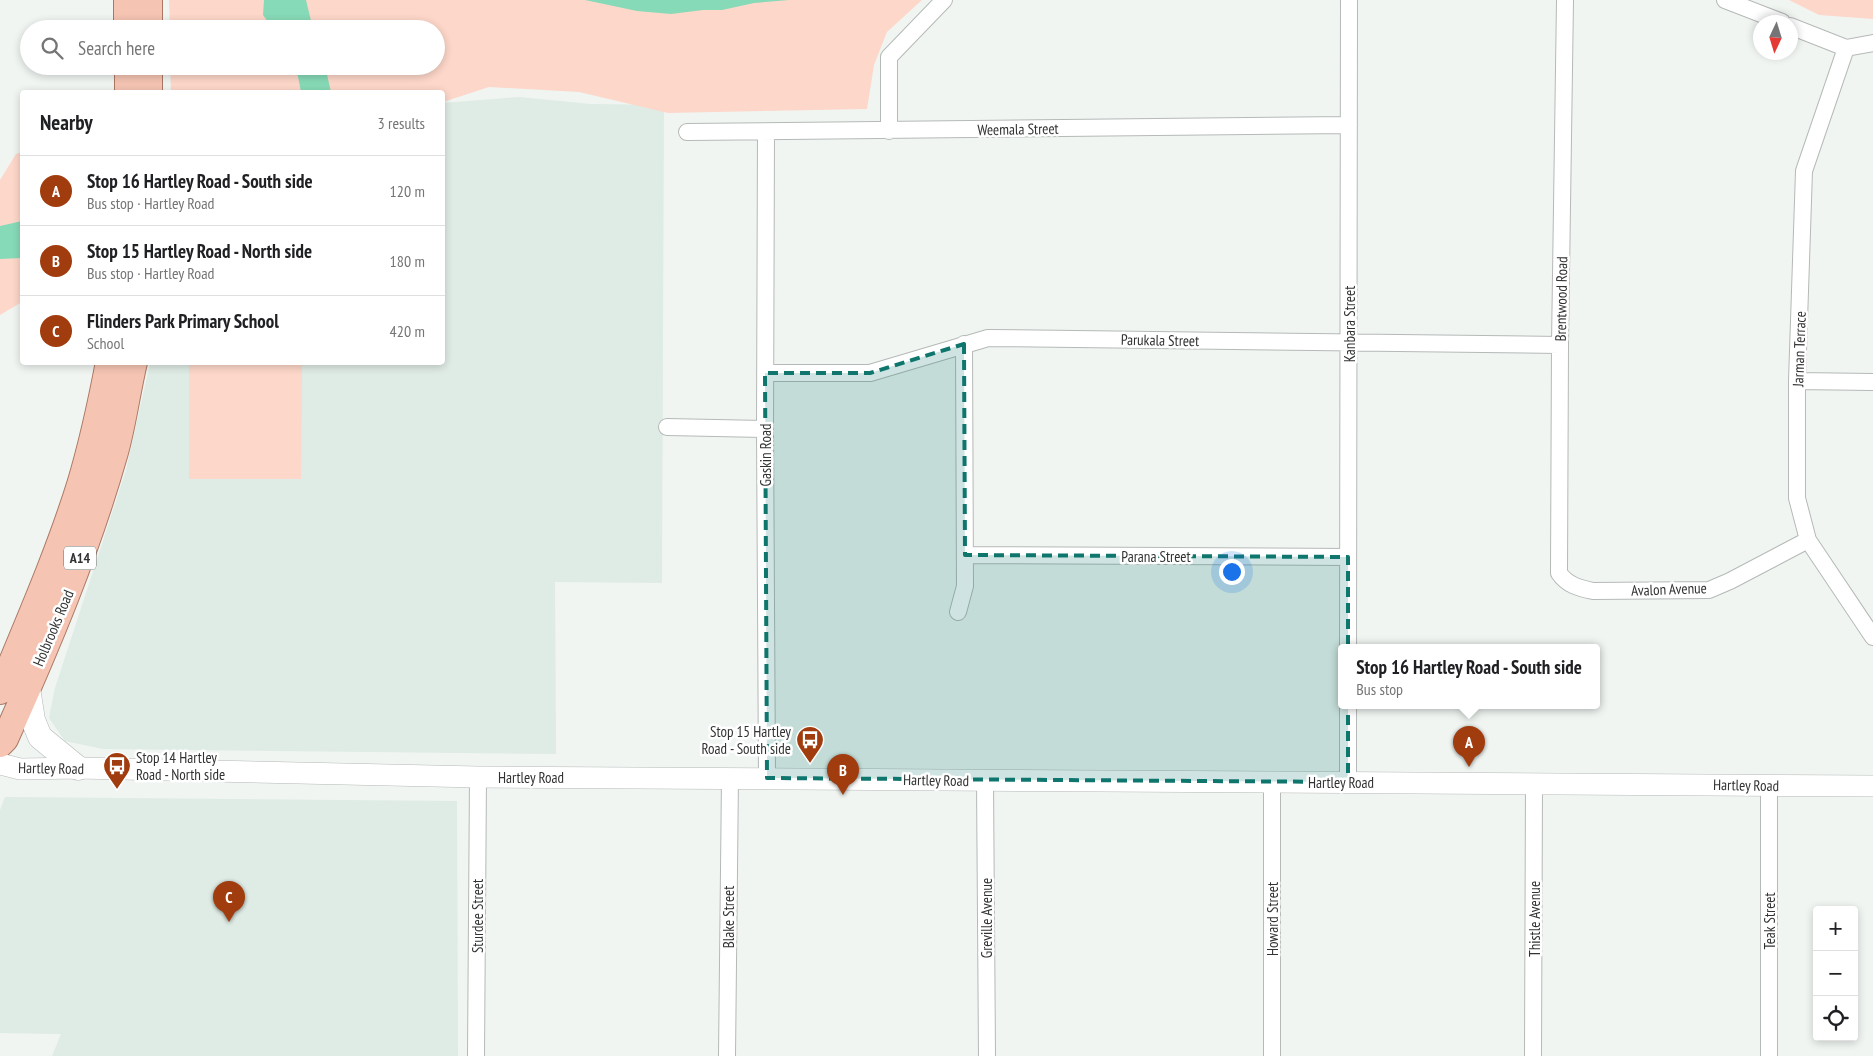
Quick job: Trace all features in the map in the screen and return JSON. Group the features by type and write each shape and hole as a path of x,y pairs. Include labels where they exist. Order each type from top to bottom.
{"main road":[{"path":"127,0 127,20"},
{"path":"149,0 149,20"},
{"path":"128,75 128,90"},
{"path":"149,75 149,90"},
{"name":"Holbrooks Road","path":"0,691 75,499 92,444 108,365"},
{"name":"Holbrooks Road","path":"0,744 5,739 28,688 71,585 115,450 133,365"},
{"path":"28,688 34,720 40,737 78,768"}],"street":[{"path":"889,130 889,57 944,0"},
{"name":"Kanbara Street","path":"1348,644 1350,341 1349,0"},
{"name":"Brentwood Road","path":"1565,0 1558,563 1559,572 1564,581 1578,588"},
{"path":"1725,0 1764,15"},
{"path":"1798,29 1846,48 1873,44"},
{"name":"Jarman Terrace","path":"1846,48 1804,171 1797,381 1797,498 1808,540 1873,637"},
{"name":"Weemala Street","path":"686,132 1349,125"},
{"name":"Gaskin Road","path":"766,132 767,778"},
{"name":"Parukala Street","path":"765,372 870,373 988,338 1560,345"},
{"path":"958,612 965,586 964,344"},
{"path":"1797,381 1873,382"},
{"path":"667,427 765,430"},
{"name":"Avalon Avenue","path":"1578,588 1593,590 1708,590 1730,581 1808,540"},
{"name":"Parana Street","path":"965,556 1348,557"},
{"path":"1348,709 1348,782"},
{"name":"Hartley Road","path":"0,764 20,769 78,768 478,777 1873,786"},
{"name":"Sturdee Street","path":"476,1056 478,777"},
{"name":"Blake Street","path":"727,1056 730,778"},
{"name":"Greville Avenue","path":"985,780 987,1056"},
{"name":"Howard Street","path":"1272,782 1272,1056"},
{"name":"Thistle Avenue","path":"1533,1056 1534,783"},
{"name":"Teak Street","path":"1769,785 1769,1056"}],"highlighted area":[{"path":"964,344 965,555 1348,557 1348,782 767,778 765,373 870,373"}],"shaded area":[{"path":"169,0 922,0 887,32 874,65 867,109 668,113 579,92 489,87 445,101 445,90 171,90 170,75 445,75 445,20 170,20"},
{"path":"264,0 306,0 311,20 267,20 263,15"},
{"path":"585,0 789,0 754,3 722,10 671,14 637,11"},
{"path":"1789,0 1873,0 1873,19 1819,15"},
{"path":"298,75 327,75 331,90 301,90"},
{"path":"519,97 590,104 664,105 662,583 555,582 556,754 103,749 65,741 49,718 55,688 126,470 150,365 445,365 445,103"},
{"path":"20,153 20,303 0,315 0,180 16,154"},
{"path":"20,221 20,258 0,259 0,226"},
{"path":"189,365 302,365 301,479 189,479"},
{"path":"5,797 457,801 458,1056 52,1056 61,1034 0,1033 0,810"}],"place":[{"name":"Stop 15 Hartley Road - South side","path":"810,764"},
{"name":"Stop 16 Hartley Road - South side","path":"1469,767"},
{"name":"Stop 14 Hartley Road - North side","path":"117,790"},
{"name":"Stop 15 Hartley Road - North side","path":"843,795"},
{"name":"Flinders Park Primary School","path":"229,922"}]}
